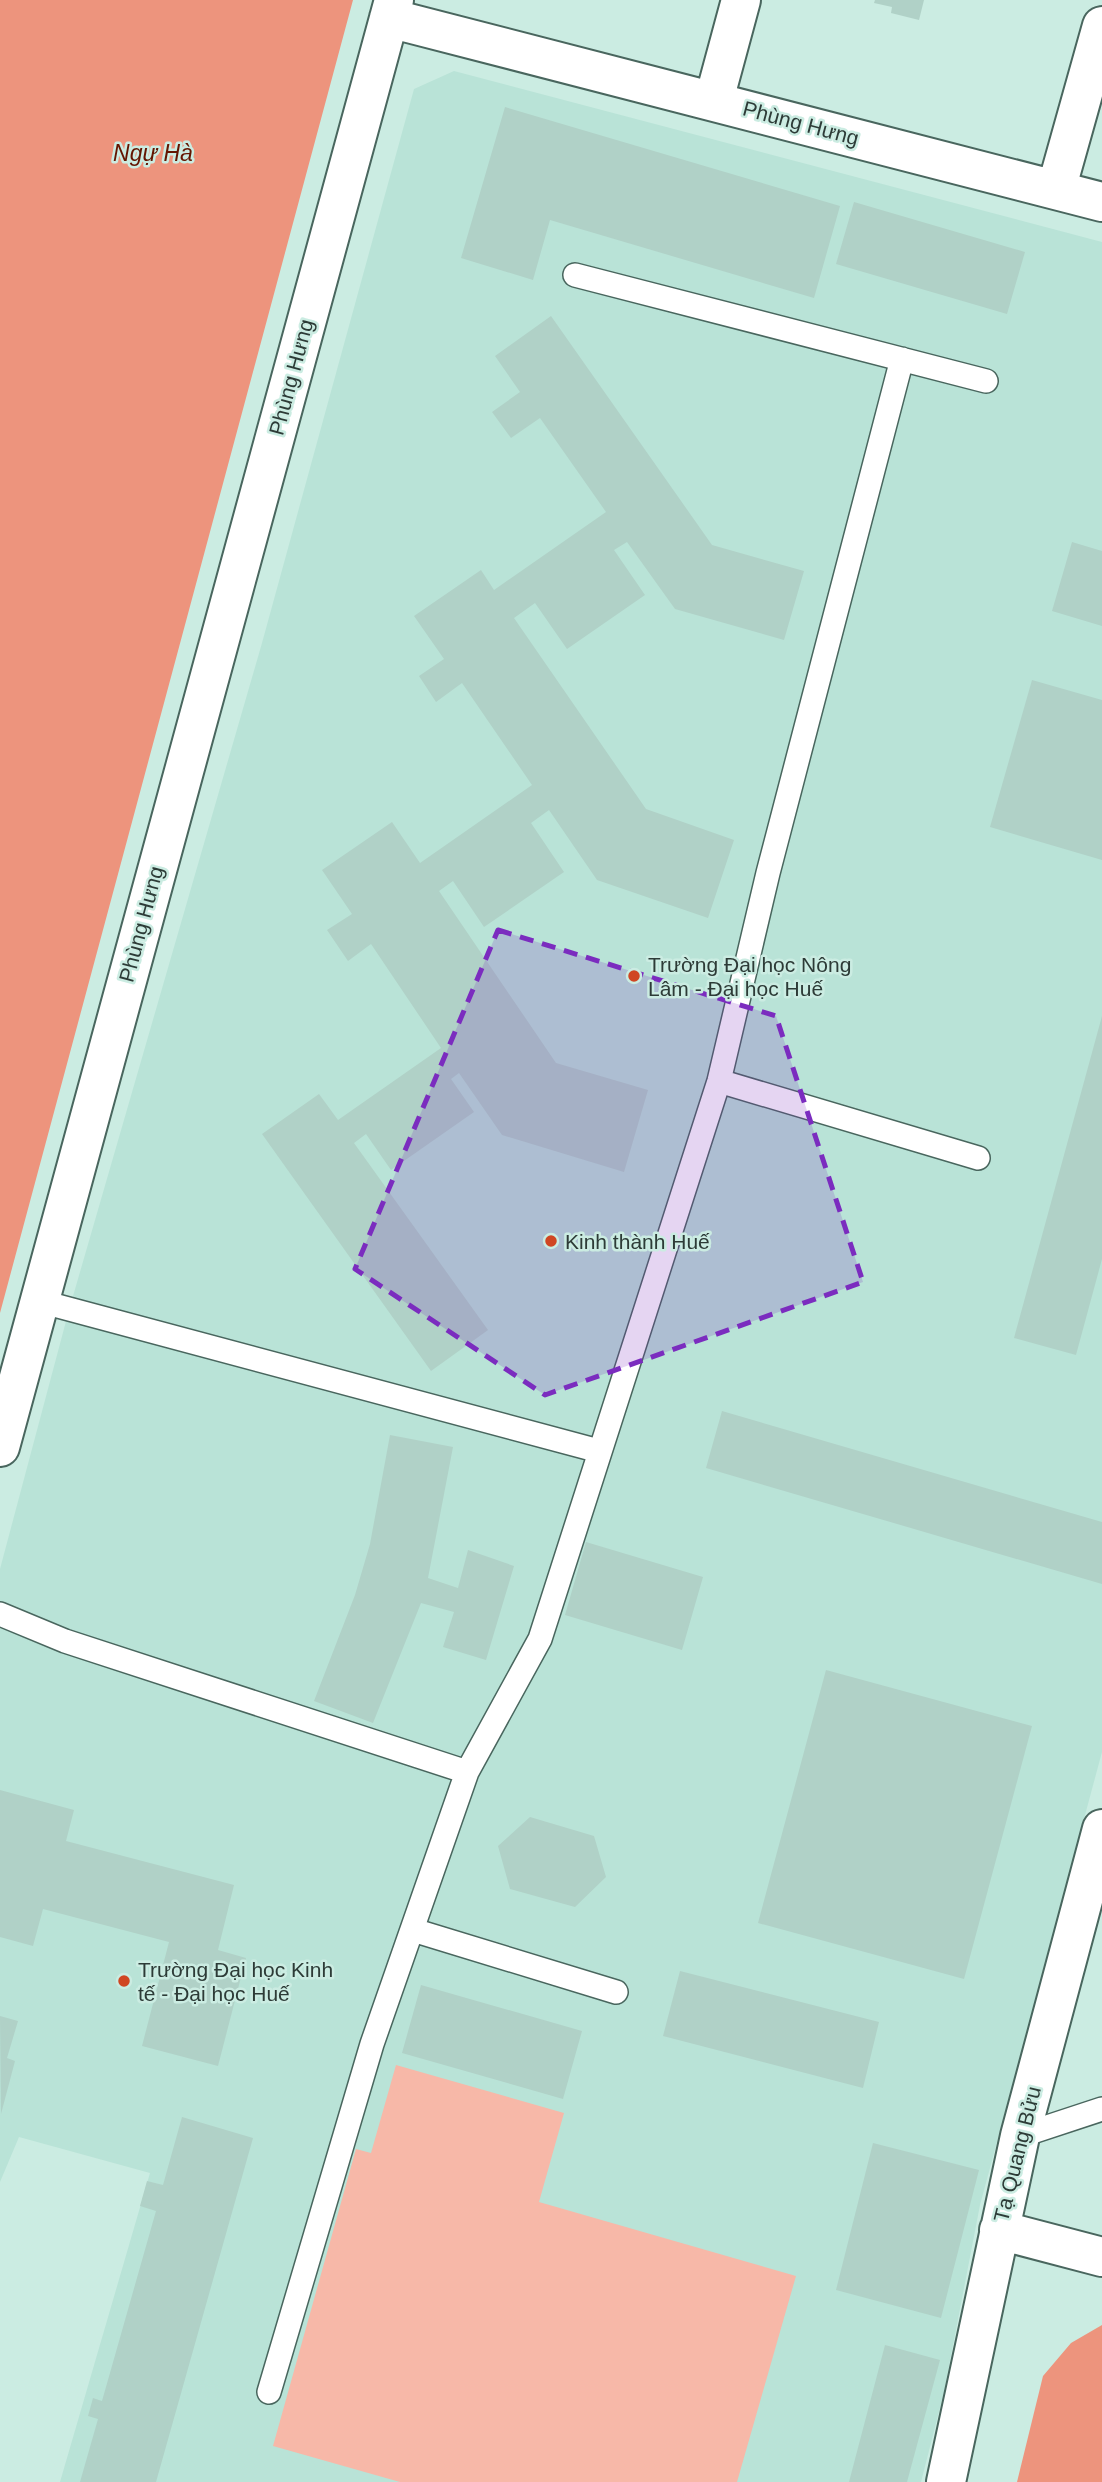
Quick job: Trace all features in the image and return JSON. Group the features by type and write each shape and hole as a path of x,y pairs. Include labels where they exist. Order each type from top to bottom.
{"street":[{"path":"714,100 741,0"},
{"name":"Phùng Hưng","path":"0,1447 391,9 714,100 1102,202"},
{"path":"1056,190 1102,26"},
{"name":"Tạ Quang Bửu","path":"946,2482 1020,2136 1102,1829"},
{"path":"999,2230 1102,2257"}],"lane":[{"path":"575,275 986,381"},
{"path":"270,2392 372,2044 467,1772 540,1639 719,1081 768,873 902,359"},
{"path":"719,1081 978,1158"},
{"path":"38,1301 599,1451"},
{"path":"0,1614 65,1641 467,1772"},
{"path":"412,1930 616,1992"},
{"path":"1020,2136 1102,2109"}],"highlighted area":[{"path":"498,930 776,1016 863,1282 545,1395 355,1269"}],"shaded area":[{"name":"Trường Đại học Nông Lâm - Đại học Huế","path":"454,71 1102,242 1102,1752 980,2205 944,2392 921,2482 60,2482 150,2173 19,2137 0,2182 0,1569 69,1310 262,643 414,89"},
{"path":"396,2065 564,2113 539,2202 796,2276 737,2482 400,2482 273,2446 356,2149 371,2153"}],"water":[{"name":"Ngự Hà","path":"0,0 353,0 0,1313"},
{"path":"1102,2325 1102,2482 1017,2482 1043,2376 1071,2343"}],"building":[{"path":"875,0 924,0 919,20 891,13 892,7 874,3"},
{"path":"505,107 840,206 814,298 550,220 533,280 461,258"},
{"path":"854,202 1025,252 1007,314 836,264"},
{"path":"551,316 712,545 804,571 784,640 675,609 627,542 614,550 645,595 567,649 535,603 514,618 646,809 734,840 708,918 597,880 549,810 531,823 564,872 484,927 453,881 439,891 556,1063 648,1090 624,1172 502,1135 459,1073 451,1079 474,1112 391,1170 366,1134 354,1143 488,1330 431,1371 262,1134 319,1094 338,1120 441,1048 371,944 348,961 327,930 352,914 322,870 392,822 420,863 532,785 462,683 436,702 419,676 444,659 414,616 481,570 494,590 606,512 540,418 511,438 492,412 520,392 495,356"},
{"path":"1072,542 1102,551 1102,626 1052,611"},
{"path":"1032,680 1102,700 1102,860 990,827"},
{"path":"1102,1016 1102,1259 1076,1355 1014,1338"},
{"path":"722,1411 1102,1522 1102,1584 706,1468"},
{"path":"390,1435 453,1447 428,1578 458,1588 468,1550 514,1566 486,1660 443,1647 454,1612 421,1603 373,1723 314,1701 355,1595 370,1544"},
{"path":"586,1542 703,1577 682,1650 565,1615"},
{"path":"826,1670 1032,1726 964,1979 758,1923"},
{"path":"0,1790 74,1810 66,1841 234,1885 218,1950 246,1958 218,2066 142,2046 169,1942 43,1909 33,1946 0,1937"},
{"path":"530,1817 594,1836 606,1877 575,1907 510,1889 498,1846"},
{"path":"680,1971 879,2022 863,2088 663,2036"},
{"path":"421,1985 582,2031 563,2099 402,2053"},
{"path":"0,2016 18,2021 7,2058 15,2061 1,2114"},
{"path":"182,2117 253,2138 156,2482 80,2482 98,2419 88,2416 93,2398 102,2401 156,2211 140,2206 147,2181 163,2185"},
{"path":"873,2143 979,2170 941,2318 836,2290"},
{"path":"885,2345 940,2360 907,2482 849,2482"}],"place":[{"name":"Trường Đại học Nông Lâm - Đại học Huế","path":"634,976"},
{"name":"Kinh thành Huế","path":"551,1241"},
{"name":"Trường Đại học Kinh tế - Đại học Huế","path":"124,1981"}]}
